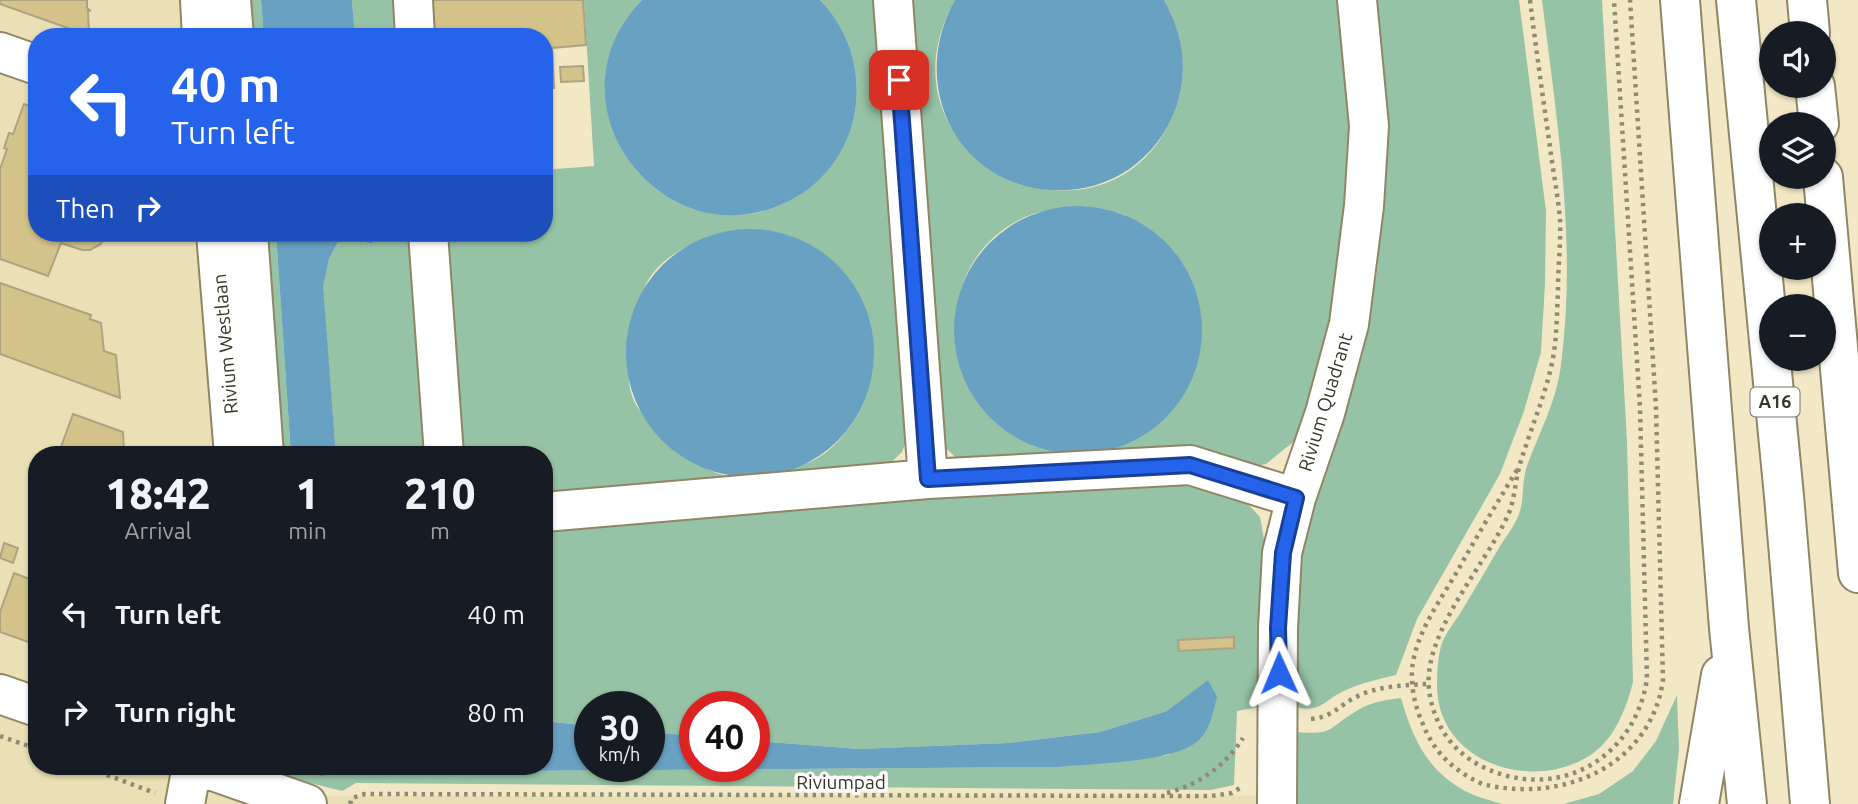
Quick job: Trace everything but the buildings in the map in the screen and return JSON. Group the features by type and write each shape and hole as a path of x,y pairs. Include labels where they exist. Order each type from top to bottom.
{"main road":[{"path":"200,0 202,28"},
{"path":"231,0 233,28"},
{"path":"412,0 414,28"},
{"path":"893,0 928,479"},
{"name":"Rivium Quadrant","path":"1277,804 1280,581 1283,553 1296,498 1342,354 1355,283 1364,206 1369,125 1357,0"},
{"path":"1680,0 1729,628 1746,804"},
{"name":"A16","path":"1736,0 1810,804"},
{"path":"1807,0 1809,21"},
{"path":"0,52 28,62"},
{"path":"1824,189 1858,573"},
{"name":"Rivium Westlaan","path":"217,242 233,446"},
{"name":"Rivium Westlaan","path":"249,242 263,446"},
{"path":"429,242 443,446"},
{"path":"553,512 928,479 1190,465 1296,498"},
{"path":"1699,804 1729,628"},
{"path":"0,694 28,704"},
{"path":"185,804 190,775"},
{"path":"225,775 307,804"}],"path":[{"path":"1530,0 1560,221 1557,331 1553,355 1519,466 1509,513 1438,636 1428,671 1428,684 1442,729 1457,750 1499,774 1535,781 1553,780 1584,769 1610,751 1640,709 1647,679 1640,408 1614,0"},
{"path":"1600,778 1621,762 1645,732 1655,716 1663,680 1656,407 1630,0"},
{"path":"1519,466 1424,629 1412,669 1414,699 1418,712 1427,736 1446,762 1494,790 1524,796"},
{"path":"1160,795 1202,780 1235,750 1244,735"},
{"path":"0,736 28,746"},
{"path":"107,775 185,804"},
{"name":"Riviumpad","path":"350,804 352,798 365,794 1211,796"},
{"path":"923,796 923,804"}],"shaded area":[{"path":"0,0 250,0 252,28 28,28 28,242 268,242 281,446 28,446 28,775 305,775 307,796 1458,795 1458,804 0,804"}],"green space":[{"path":"247,0 261,0 263,28 249,28"},
{"path":"352,0 398,0 400,28 354,28"},
{"path":"584,0 642,0 625,21 613,44 605,83 616,136 635,168 661,193 693,209 728,215 763,211 797,196 828,168 844,144 852,124 857,85 852,54 846,39 820,0 880,0 906,442 902,452 885,468 553,500 553,446 457,446 442,242 553,242 553,169 594,166","holes":["740,230 762,231 797,239 821,253 841,270 856,291 867,314 873,365 868,391 857,416 832,448 808,463 753,475 730,476 705,467 641,413 629,383 631,358 646,284 663,262 687,246 714,236"]},
{"path":"900,0 955,0 936,57 942,107 966,148 1004,176 1050,190 1096,186 1139,163 1172,118 1181,88 1182,58 1176,28 1164,0 1340,0 1352,147 1329,348 1303,434 1266,464 1239,469 962,463 939,442","holes":["1084,206 1125,215 1175,253 1186,270 1200,309 1174,408 1142,435 1004,429 974,397 963,372 957,346 959,295 968,271 982,250 1001,231 1025,217"]},
{"path":"1375,0 1519,0 1546,211 1541,352 1524,411 1500,474 1417,619 1396,675 1358,685 1317,707 1294,707 1298,570 1312,510 1363,353 1377,272 1387,160 1382,57"},
{"path":"1542,0 1602,0 1627,441 1633,682 1618,722 1600,747 1568,766 1543,771 1517,770 1492,764 1470,752 1453,734 1441,712 1437,685 1444,639 1519,515 1526,469 1559,378 1565,318 1566,227 1559,136"},
{"path":"263,242 277,242 290,446 276,446"},
{"path":"338,242 417,242 432,446 335,446 322,286 329,259"},
{"path":"1189,472 1236,491 1260,517 1266,550 1265,706 1237,711 1234,785 1211,790 356,783 342,791 279,775 553,775 553,771 574,771 574,782 665,782 665,770 679,770 679,782 770,782 770,769 1059,767 1169,755 1167,711 1100,732 1007,743 859,749 770,742 770,691 679,691 679,735 665,733 665,691 574,691 574,724 553,722 553,519"},
{"path":"1677,695 1679,749 1673,804 1564,804 1599,794 1633,771 1656,741"},
{"path":"1401,698 1416,740 1440,773 1465,791 1502,804 1292,804 1294,732 1324,731 1368,705"}],"water":[{"path":"261,0 352,0 354,28 263,28"},
{"path":"642,0 820,0 846,39 852,54 857,85 854,117 847,140 820,179 801,194 753,213 708,213 667,197 634,168 613,130 605,87 613,43"},
{"path":"955,0 1164,0 1180,39 1183,66 1176,108 1163,135 1144,158 1128,170 1110,180 1081,189 1051,190 1017,183 988,169 965,148 949,123 939,94 937,63 942,31"},
{"path":"1078,206 1125,216 1147,227 1165,243 1181,261 1192,283 1202,330 1192,377 1181,399 1165,417 1147,433 1125,444 1078,454 1031,444 1009,433 991,417 975,399 964,377 954,330 964,283 975,261 991,243 1009,227 1031,216"},
{"path":"750,229 774,231 797,238 838,265 865,306 872,329 872,377 865,400 838,441 797,468 774,475 750,477 726,475 703,468 662,441 635,400 628,377 626,353 628,329 635,306 662,265 703,238 726,231"},
{"path":"277,242 338,242 329,259 323,286 335,446 290,446"},
{"path":"1208,680 1217,697 1208,726 1198,741 1170,754 1152,758 1059,767 770,769 770,742 859,749 1007,743 1100,732 1167,711"},
{"path":"553,722 574,724 574,771 553,771"},
{"path":"665,733 679,735 679,770 665,770"}],"route":[{"path":"899,80 928,479 1190,465 1296,498 1283,553 1280,581 1279,673"}]}
